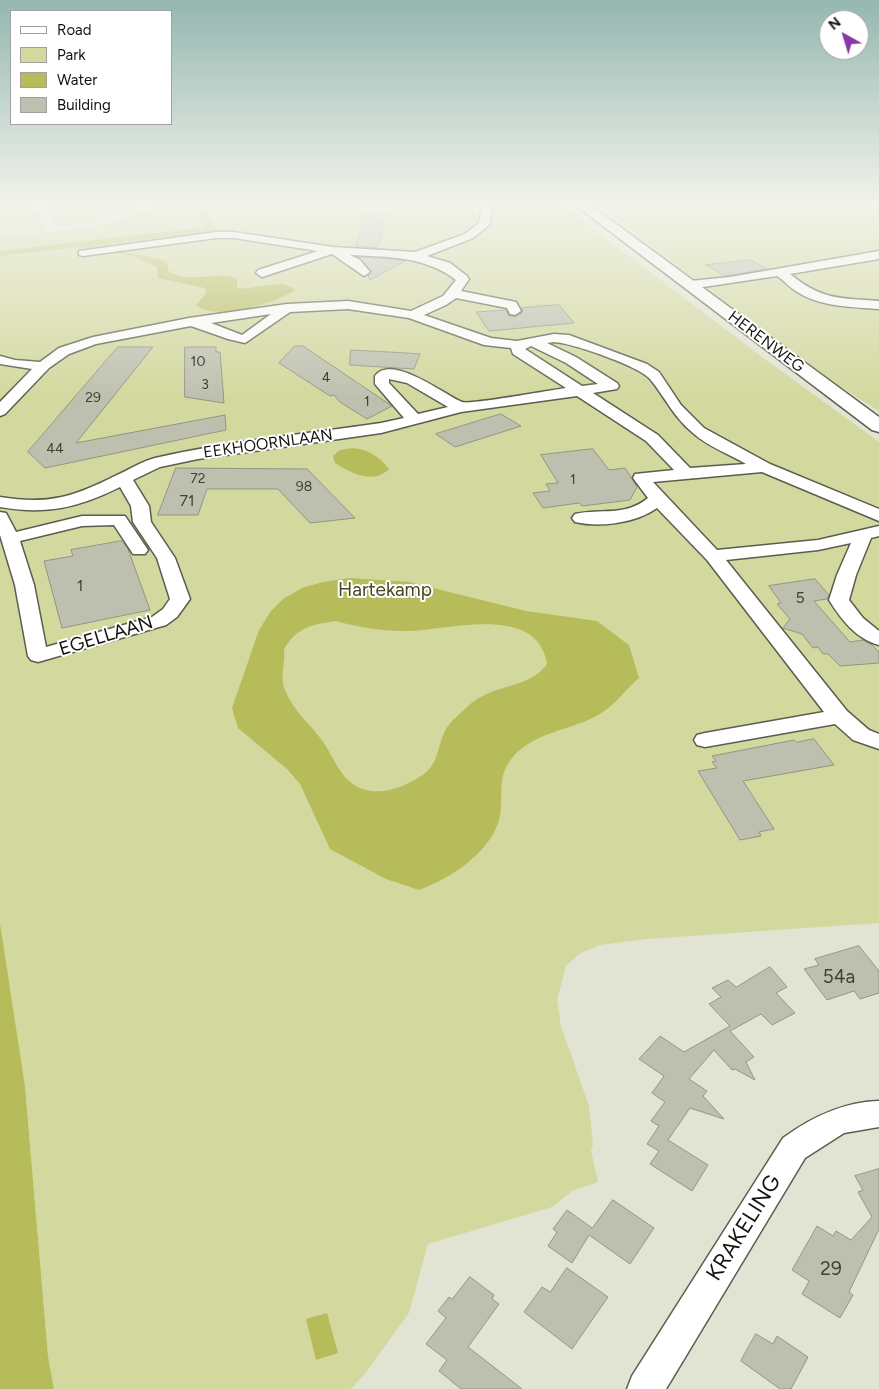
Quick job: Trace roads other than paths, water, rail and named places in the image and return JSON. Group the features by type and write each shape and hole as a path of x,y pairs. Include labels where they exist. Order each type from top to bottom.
{"main road":[{"name":"HERENWEG","path":"668,269 879,426"}],"street":[{"path":"262,273 275,269"},
{"path":"361,269 364,272"},
{"path":"412,315 450,299 455,294 463,279 455,271 449,269"},
{"path":"785,275 814,269"},
{"path":"690,285 808,273 818,275 831,273"},
{"path":"785,275 796,286 813,295 847,303 879,305"},
{"path":"455,294 511,305 515,312"},
{"path":"0,411 43,366 64,351 93,341 189,322 287,308 372,307 412,315 489,342 524,343 554,338 569,339 642,368 659,381 687,421 720,444 876,523"},
{"path":"189,322 207,325 226,335 245,339 283,313 287,308"},
{"path":"524,343 518,351 652,438 689,474"},
{"name":"EEKHOORNLAAN","path":"0,502 29,507 57,504 86,497 155,463 198,454 381,428 416,421 461,408 612,386 571,360 524,343"},
{"path":"0,360 14,364 43,366"},
{"path":"416,421 382,384 382,376 398,374 408,378 461,408"},
{"path":"764,467 641,478 713,556 839,716 862,735 879,742"},
{"name":"EGELLAAN","path":"12,538 22,570 38,656 159,621 170,613 180,599 166,558 142,522 140,506 124,479"},
{"path":"581,518 615,518 636,514 658,498"},
{"path":"0,517 12,538 82,521 118,520 139,550"},
{"path":"713,556 818,545 876,523"},
{"path":"876,523 843,580 839,600 847,616 866,632 879,639"},
{"path":"705,740 839,716"},
{"name":"KRAKELING","path":"645,1389 794,1148 816,1131 838,1120 879,1114"}],"water":[{"path":"157,269 168,269 169,272 178,276 230,276 237,279 237,288 275,284 289,286 295,290 260,305 245,309 216,312 204,310 196,305 206,293 205,288 158,278"},
{"path":"353,448 373,454 389,469 383,474 369,477 355,474 335,463 333,456 340,450"},
{"path":"350,578 409,582 526,611 597,621 629,645 639,678 611,706 600,714 538,739 516,753 508,764 503,776 500,816 496,829 489,841 456,871 444,879 419,890 386,879 330,849 300,784 287,769 238,728 232,708 259,630 271,611 283,599 302,588 323,582","holes":["336,621 361,627 403,631 464,625 487,624 508,626 526,632 540,645 547,664 531,678 488,693 468,706 447,727 435,760 424,774 395,789 384,791 363,789 354,785 341,772 321,739 292,703 283,685 284,649 289,642 306,628"]},
{"path":"0,923 25,1086 48,1356 54,1389 0,1389"},
{"path":"327,1313 338,1353 316,1360 306,1319"}],"park label":[{"name":"Hartekamp","path":"385,590"}]}
